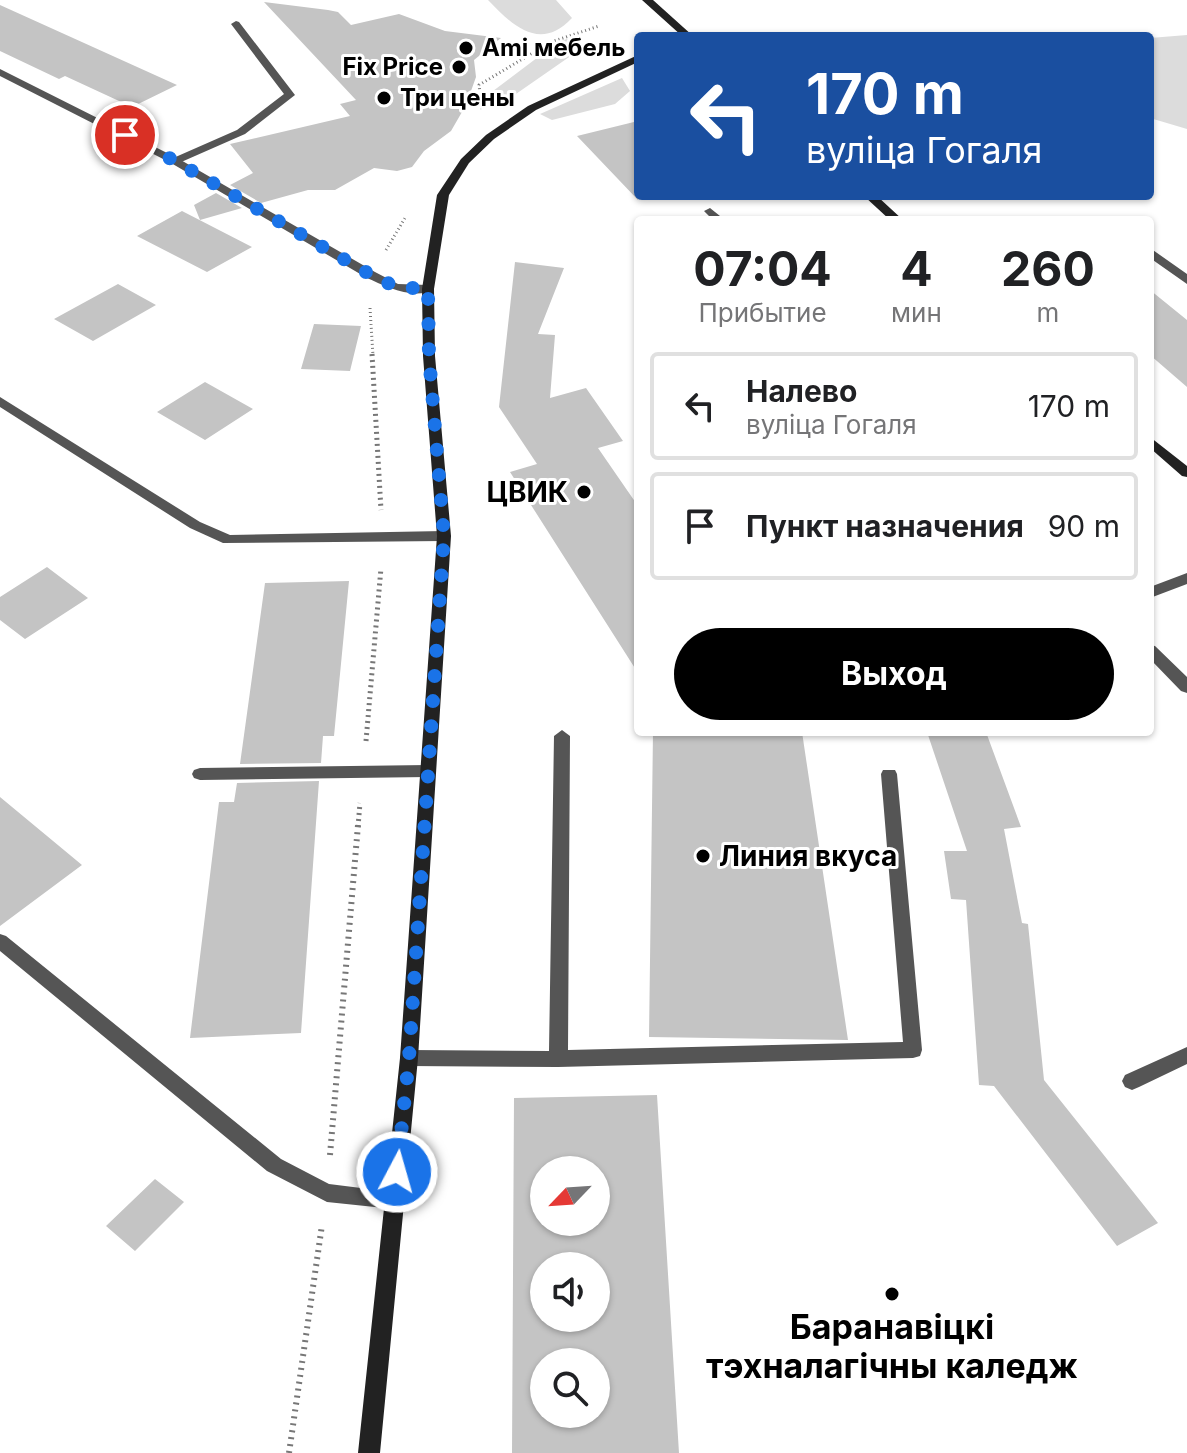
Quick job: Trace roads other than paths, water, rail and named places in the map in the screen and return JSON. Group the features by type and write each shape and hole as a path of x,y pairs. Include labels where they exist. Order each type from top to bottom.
{"main road":[{"path":"647,0 683,32"},
{"path":"369,1453 409,1058 444,536 429,356 428,289 443,195 465,161 490,137 532,108 634,60"},
{"path":"874,200 892,216"},
{"path":"1154,444 1187,473"}],"street":[{"path":"175,161 241,132 290,95 236,24"},
{"path":"0,72 175,161 371,275 396,287 428,289"},
{"path":"1154,255 1187,280"},
{"path":"0,401 195,525 228,540 444,536"},
{"path":"1154,591 1187,578"},
{"path":"1154,654 1187,687"},
{"path":"558,1059 562,736"},
{"path":"200,774 428,771"},
{"path":"409,1058 558,1059 913,1050 889,774"},
{"path":"0,941 274,1165 327,1193 394,1200"},
{"path":"1132,1081 1187,1055"}],"place":[{"name":"Аmi мебель","path":"466,48"},
{"name":"Fix Price","path":"459,67"},
{"name":"Три цены","path":"384,98"},
{"name":"ЦВИК","path":"584,492"},
{"name":"Линия вкуса","path":"703,856"},
{"name":"Баранавіцкі тэхналагічны каледж","path":"892,1294"}]}
